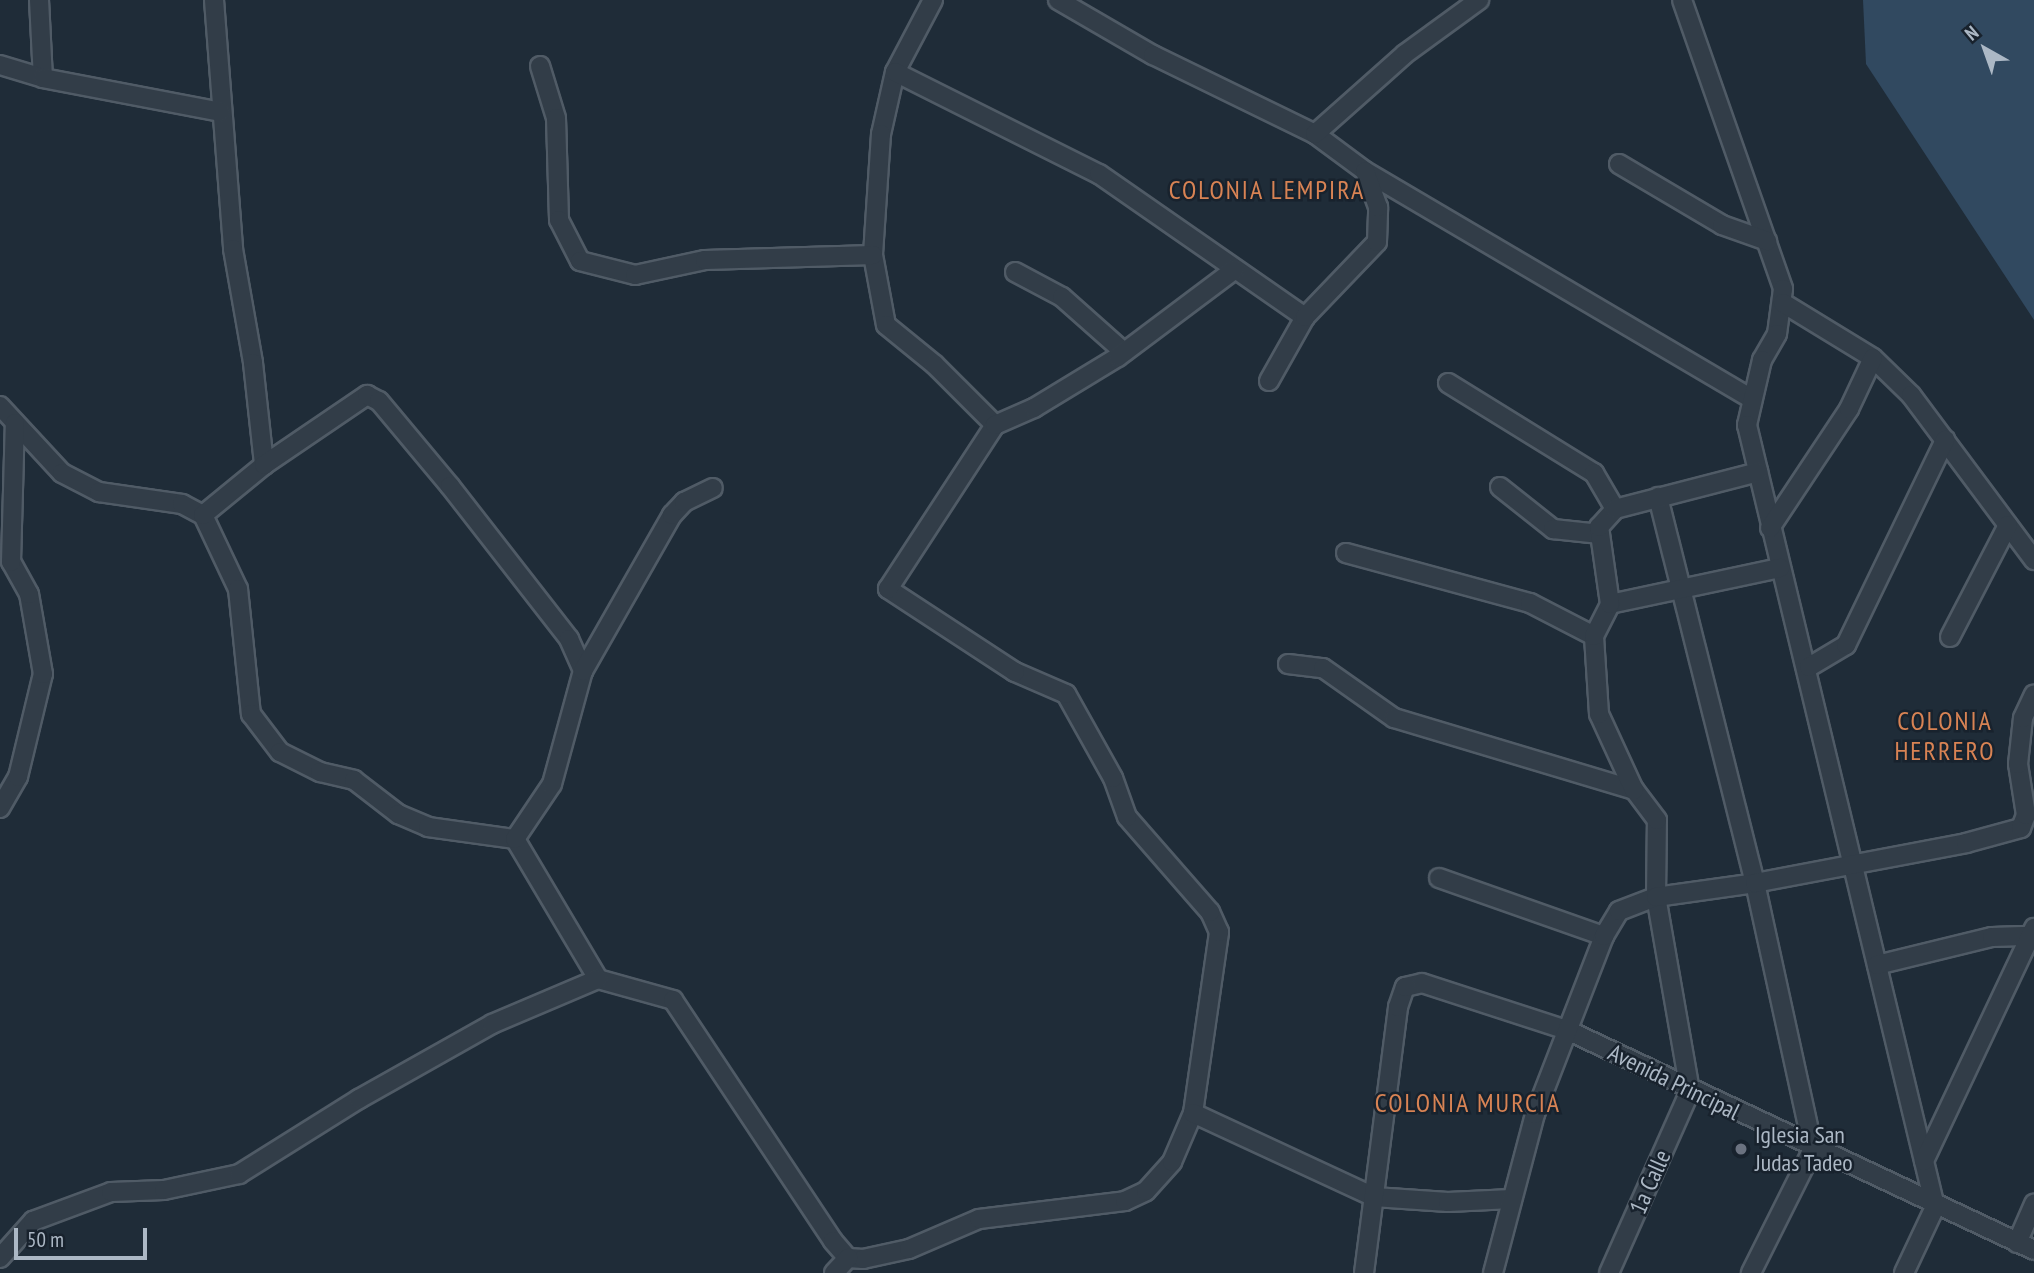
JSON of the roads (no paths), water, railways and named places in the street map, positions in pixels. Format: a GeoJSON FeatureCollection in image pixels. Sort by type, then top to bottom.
{"type":"FeatureCollection","features":[{"type":"Feature","properties":{"kind":"street"},"geometry":{"type":"LineString","coordinates":[[39,0],[43,78]]}},
{"type":"Feature","properties":{"kind":"street"},"geometry":{"type":"LineString","coordinates":[[214,0],[233,249],[253,363],[264,464]]}},
{"type":"Feature","properties":{"kind":"street"},"geometry":{"type":"LineString","coordinates":[[933,0],[895,72],[881,134],[873,255],[886,325],[935,365],[995,425]]}},
{"type":"Feature","properties":{"kind":"street"},"geometry":{"type":"LineString","coordinates":[[1058,0],[1153,55],[1315,134],[1365,172],[1751,398]]}},
{"type":"Feature","properties":{"kind":"street"},"geometry":{"type":"LineString","coordinates":[[1315,134],[1405,54],[1479,0]]}},
{"type":"Feature","properties":{"kind":"street"},"geometry":{"type":"LineString","coordinates":[[1682,0],[1767,241],[1780,270],[1783,303],[1777,334],[1762,360],[1751,398],[1747,425],[1780,568],[1809,667],[1935,1207],[1904,1273]]}},
{"type":"Feature","properties":{"kind":"street"},"geometry":{"type":"LineString","coordinates":[[0,65],[43,78],[221,112]]}},
{"type":"Feature","properties":{"kind":"street"},"geometry":{"type":"LineString","coordinates":[[540,66],[556,118],[559,220],[580,261],[635,275],[705,260],[873,255]]}},
{"type":"Feature","properties":{"kind":"street"},"geometry":{"type":"LineString","coordinates":[[895,72],[1099,174],[1305,317]]}},
{"type":"Feature","properties":{"kind":"street"},"geometry":{"type":"LineString","coordinates":[[1619,164],[1722,225],[1767,241]]}},
{"type":"Feature","properties":{"kind":"street"},"geometry":{"type":"LineString","coordinates":[[1269,381],[1305,317],[1377,242],[1378,207],[1365,172]]}},
{"type":"Feature","properties":{"kind":"street"},"geometry":{"type":"LineString","coordinates":[[834,1273],[848,1258],[886,1256],[979,1219],[1125,1201],[1146,1191],[1172,1162],[1192,1113],[1219,932],[1210,912],[1127,817],[1101,755],[1066,694],[1015,672],[888,589],[995,425],[1034,408],[1124,352],[1235,268]]}},
{"type":"Feature","properties":{"kind":"street"},"geometry":{"type":"LineString","coordinates":[[1015,272],[1062,297],[1124,352]]}},
{"type":"Feature","properties":{"kind":"street"},"geometry":{"type":"LineString","coordinates":[[1783,303],[1873,358],[1911,395],[2034,560]]}},
{"type":"Feature","properties":{"kind":"street"},"geometry":{"type":"LineString","coordinates":[[1770,528],[1849,409],[1873,358]]}},
{"type":"Feature","properties":{"kind":"street"},"geometry":{"type":"LineString","coordinates":[[1448,383],[1594,473],[1615,509]]}},
{"type":"Feature","properties":{"kind":"street"},"geometry":{"type":"LineString","coordinates":[[203,515],[264,464],[355,399],[367,395],[379,401],[569,639],[583,671]]}},
{"type":"Feature","properties":{"kind":"street"},"geometry":{"type":"LineString","coordinates":[[0,406],[57,470],[99,492],[182,504],[203,515],[238,589],[251,714],[280,752],[320,772],[354,780],[398,814],[428,827],[515,839]]}},
{"type":"Feature","properties":{"kind":"street"},"geometry":{"type":"LineString","coordinates":[[0,808],[18,777],[43,674],[29,594],[5,563],[15,423]]}},
{"type":"Feature","properties":{"kind":"street"},"geometry":{"type":"LineString","coordinates":[[1809,667],[1846,645],[1945,440]]}},
{"type":"Feature","properties":{"kind":"street"},"geometry":{"type":"LineString","coordinates":[[1690,1091],[1656,897],[1657,820],[1634,790],[1599,714],[1594,636],[1610,604],[1600,534],[1601,521],[1615,509],[1758,472]]}},
{"type":"Feature","properties":{"kind":"street"},"geometry":{"type":"LineString","coordinates":[[1500,487],[1553,529],[1600,534]]}},
{"type":"Feature","properties":{"kind":"street"},"geometry":{"type":"LineString","coordinates":[[515,839],[552,783],[583,671],[672,515],[684,502],[713,488]]}},
{"type":"Feature","properties":{"kind":"street"},"geometry":{"type":"LineString","coordinates":[[1658,497],[1755,883],[1814,1149],[1751,1273]]}},
{"type":"Feature","properties":{"kind":"street"},"geometry":{"type":"LineString","coordinates":[[1950,638],[2008,525]]}},
{"type":"Feature","properties":{"kind":"street"},"geometry":{"type":"LineString","coordinates":[[1346,553],[1530,603],[1594,636]]}},
{"type":"Feature","properties":{"kind":"street"},"geometry":{"type":"LineString","coordinates":[[1610,604],[1682,591],[1780,568]]}},
{"type":"Feature","properties":{"kind":"street"},"geometry":{"type":"LineString","coordinates":[[1288,664],[1322,668],[1394,718],[1634,790]]}},
{"type":"Feature","properties":{"kind":"street"},"geometry":{"type":"LineString","coordinates":[[1493,1273],[1535,1114],[1604,936],[1619,911],[1656,897],[1755,883],[1853,862],[1966,843],[2021,828],[2026,815],[2018,764],[2023,718],[2034,694]]}},
{"type":"Feature","properties":{"kind":"street"},"geometry":{"type":"LineString","coordinates":[[515,839],[598,979]]}},
{"type":"Feature","properties":{"kind":"street"},"geometry":{"type":"LineString","coordinates":[[1439,878],[1604,936]]}},
{"type":"Feature","properties":{"kind":"street"},"geometry":{"type":"LineString","coordinates":[[1877,965],[1992,937],[2032,932]]}},
{"type":"Feature","properties":{"kind":"street"},"geometry":{"type":"LineString","coordinates":[[1924,1161],[2032,932]]}},
{"type":"Feature","properties":{"kind":"street"},"geometry":{"type":"LineString","coordinates":[[0,1258],[33,1221],[111,1192],[164,1191],[239,1174],[359,1099],[492,1024],[598,979],[673,1000],[848,1258]]}},
{"type":"Feature","properties":{"kind":"street","name":"Avenida Principal"},"geometry":{"type":"LineString","coordinates":[[1374,1197],[1398,1007],[1405,987],[1422,983],[1567,1030],[1935,1207],[2026,1247]]}},
{"type":"Feature","properties":{"kind":"street","name":"1a Calle"},"geometry":{"type":"LineString","coordinates":[[1609,1273],[1690,1091]]}},
{"type":"Feature","properties":{"kind":"street"},"geometry":{"type":"LineString","coordinates":[[1192,1113],[1374,1197],[1448,1202],[1512,1199]]}},
{"type":"Feature","properties":{"kind":"street"},"geometry":{"type":"LineString","coordinates":[[1364,1273],[1374,1197]]}},
{"type":"Feature","properties":{"kind":"street"},"geometry":{"type":"LineString","coordinates":[[2026,1247],[2034,1204]]}},
{"type":"Feature","properties":{"kind":"water"},"geometry":{"type":"Polygon","coordinates":[[[1863,0],[2034,0],[2034,320],[1866,64],[1863,0]]]}},
{"type":"Feature","properties":{"kind":"place","name":"Iglesia San Judas Tadeo"},"geometry":{"type":"Point","coordinates":[1741,1149]}},
{"type":"Feature","properties":{"kind":"district","name":"COLONIA LEMPIRA"},"geometry":{"type":"Point","coordinates":[1267,190]}},
{"type":"Feature","properties":{"kind":"district","name":"COLONIA HERRERO"},"geometry":{"type":"Point","coordinates":[1945,736]}},
{"type":"Feature","properties":{"kind":"district","name":"COLONIA MURCIA"},"geometry":{"type":"Point","coordinates":[1468,1103]}}]}
